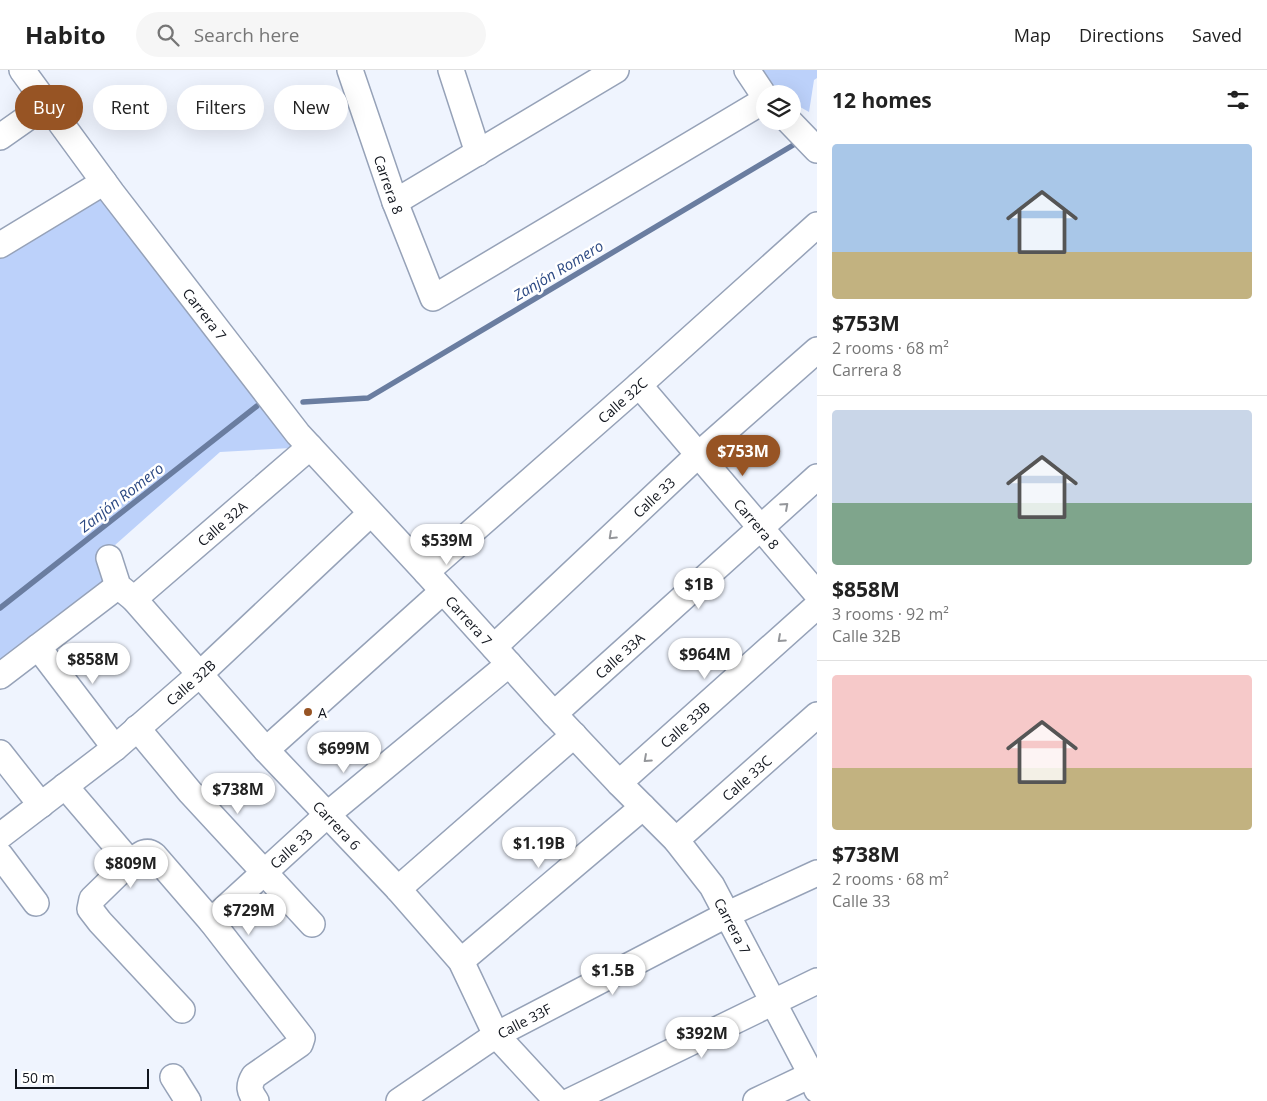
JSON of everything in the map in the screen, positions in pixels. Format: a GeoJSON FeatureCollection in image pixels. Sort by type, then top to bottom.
{"type":"FeatureCollection","features":[{"type":"Feature","properties":{"kind":"street","name":"Carrera 7"},"geometry":{"type":"LineString","coordinates":[[22,70],[33,85]]}},
{"type":"Feature","properties":{"kind":"street","name":"Carrera 8"},"geometry":{"type":"LineString","coordinates":[[350,70],[395,202],[433,298],[756,104]]}},
{"type":"Feature","properties":{"kind":"street"},"geometry":{"type":"LineString","coordinates":[[451,70],[478,152]]}},
{"type":"Feature","properties":{"kind":"street"},"geometry":{"type":"LineString","coordinates":[[395,202],[616,70]]}},
{"type":"Feature","properties":{"kind":"street"},"geometry":{"type":"LineString","coordinates":[[746,70],[756,85]]}},
{"type":"Feature","properties":{"kind":"street"},"geometry":{"type":"LineString","coordinates":[[0,137],[15,126]]}},
{"type":"Feature","properties":{"kind":"street","name":"Carrera 7"},"geometry":{"type":"LineString","coordinates":[[65,130],[298,434],[554,714],[676,840],[712,886],[815,1079]]}},
{"type":"Feature","properties":{"kind":"street"},"geometry":{"type":"LineString","coordinates":[[797,130],[816,149]]}},
{"type":"Feature","properties":{"kind":"street"},"geometry":{"type":"LineString","coordinates":[[0,245],[104,182]]}},
{"type":"Feature","properties":{"kind":"street","name":"Calle 32C"},"geometry":{"type":"LineString","coordinates":[[426,572],[639,386],[817,225]]}},
{"type":"Feature","properties":{"kind":"street","name":"Calle 33"},"geometry":{"type":"LineString","coordinates":[[211,921],[502,656],[698,455],[817,350]]}},
{"type":"Feature","properties":{"kind":"street","name":"Carrera 8"},"geometry":{"type":"LineString","coordinates":[[639,386],[817,594]]}},
{"type":"Feature","properties":{"kind":"street","name":"Calle 32A"},"geometry":{"type":"LineString","coordinates":[[0,676],[38,647],[126,592],[310,447]]}},
{"type":"Feature","properties":{"kind":"street","name":"Calle 33A"},"geometry":{"type":"LineString","coordinates":[[554,714],[817,477]]}},
{"type":"Feature","properties":{"kind":"street","name":"Calle 32B"},"geometry":{"type":"LineString","coordinates":[[0,836],[115,748],[200,674],[370,514]]}},
{"type":"Feature","properties":{"kind":"street"},"geometry":{"type":"LineString","coordinates":[[109,558],[126,592]]}},
{"type":"Feature","properties":{"kind":"street"},"geometry":{"type":"LineString","coordinates":[[266,750],[443,591]]}},
{"type":"Feature","properties":{"kind":"street","name":"Carrera 6"},"geometry":{"type":"LineString","coordinates":[[126,592],[266,750],[328,814],[461,961]]}},
{"type":"Feature","properties":{"kind":"street","name":"Calle 33B"},"geometry":{"type":"LineString","coordinates":[[619,783],[817,606]]}},
{"type":"Feature","properties":{"kind":"street"},"geometry":{"type":"LineString","coordinates":[[38,647],[115,748]]}},
{"type":"Feature","properties":{"kind":"street","name":"Calle 33C"},"geometry":{"type":"LineString","coordinates":[[676,840],[817,715]]}},
{"type":"Feature","properties":{"kind":"street"},"geometry":{"type":"LineString","coordinates":[[137,728],[190,792],[312,924]]}},
{"type":"Feature","properties":{"kind":"street"},"geometry":{"type":"LineString","coordinates":[[398,890],[574,735]]}},
{"type":"Feature","properties":{"kind":"street"},"geometry":{"type":"LineString","coordinates":[[0,753],[40,805]]}},
{"type":"Feature","properties":{"kind":"street"},"geometry":{"type":"LineString","coordinates":[[65,786],[130,862]]}},
{"type":"Feature","properties":{"kind":"street"},"geometry":{"type":"LineString","coordinates":[[557,1101],[496,1035],[461,961],[643,807]]}},
{"type":"Feature","properties":{"kind":"street"},"geometry":{"type":"LineString","coordinates":[[182,1010],[90,909],[92,899],[130,862],[145,852],[149,852],[211,921],[302,1038],[300,1044],[254,1076],[250,1083],[250,1092],[256,1101]]}},
{"type":"Feature","properties":{"kind":"street"},"geometry":{"type":"LineString","coordinates":[[0,855],[36,903]]}},
{"type":"Feature","properties":{"kind":"street","name":"Calle 33F"},"geometry":{"type":"LineString","coordinates":[[399,1101],[496,1035],[728,914],[817,873]]}},
{"type":"Feature","properties":{"kind":"street"},"geometry":{"type":"LineString","coordinates":[[570,1101],[817,980]]}},
{"type":"Feature","properties":{"kind":"street"},"geometry":{"type":"LineString","coordinates":[[173,1077],[188,1101]]}},
{"type":"Feature","properties":{"kind":"street"},"geometry":{"type":"LineString","coordinates":[[756,1101],[815,1079]]}},
{"type":"Feature","properties":{"kind":"shaded area"},"geometry":{"type":"Polygon","coordinates":[[[763,70],[817,70],[809,112],[801,108],[801,85],[773,85],[763,70]]]}},
{"type":"Feature","properties":{"kind":"shaded area"},"geometry":{"type":"Polygon","coordinates":[[[112,193],[310,447],[220,452],[97,561],[118,586],[0,676],[0,259],[112,193]]]}},
{"type":"Feature","properties":{"kind":"waterway","name":"Zanjón Romero"},"geometry":{"type":"LineString","coordinates":[[303,402],[368,398],[800,141]]}},
{"type":"Feature","properties":{"kind":"waterway","name":"Zanjón Romero"},"geometry":{"type":"LineString","coordinates":[[0,608],[257,406]]}},
{"type":"Feature","properties":{"kind":"place","name":"A"},"geometry":{"type":"Point","coordinates":[308,712]}}]}
